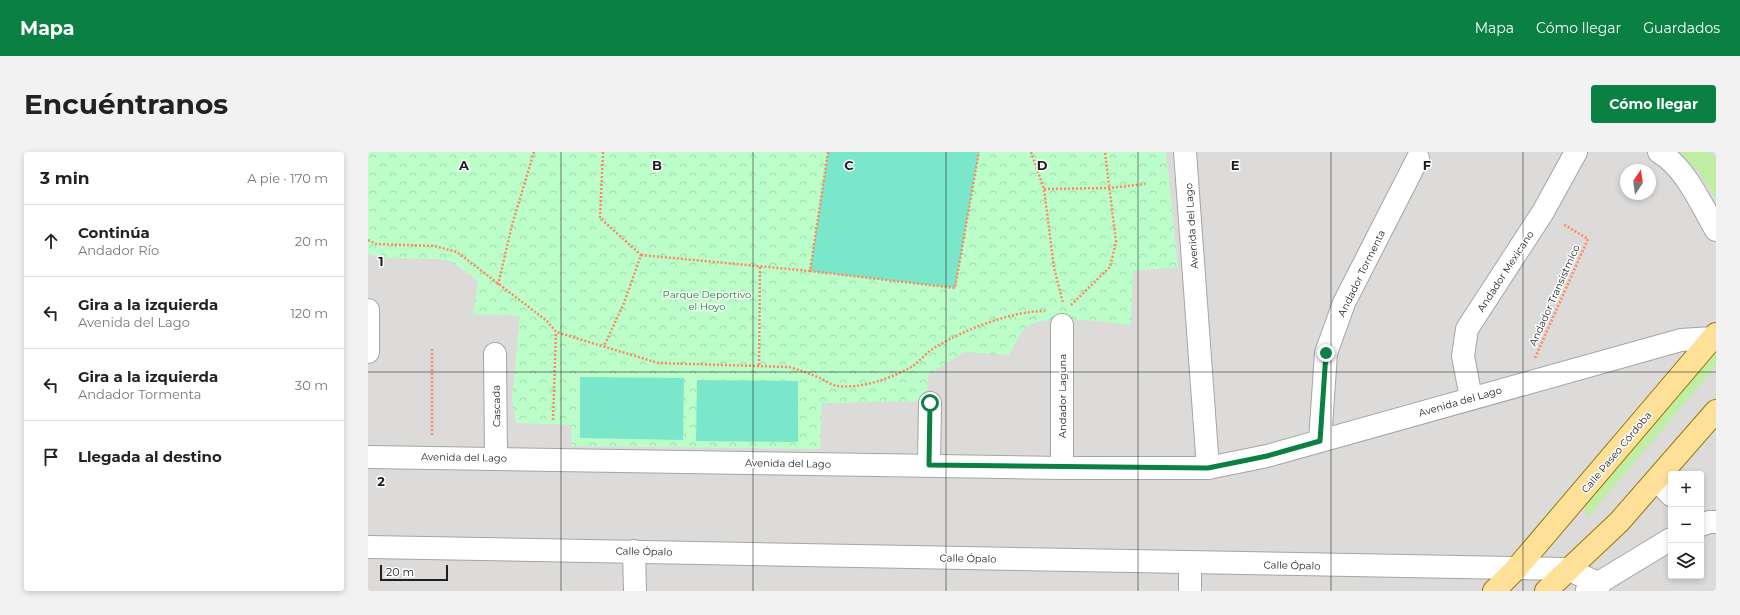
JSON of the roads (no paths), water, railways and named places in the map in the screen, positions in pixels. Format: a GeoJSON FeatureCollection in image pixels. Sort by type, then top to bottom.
{"type":"FeatureCollection","features":[{"type":"Feature","properties":{"kind":"main road","name":"Calle Paseo Córdoba"},"geometry":{"type":"LineString","coordinates":[[1494,591],[1516,569],[1715,336]]}},
{"type":"Feature","properties":{"kind":"main road"},"geometry":{"type":"LineString","coordinates":[[1546,591],[1567,569],[1618,522],[1664,487],[1716,411]]}},
{"type":"Feature","properties":{"kind":"street","name":"Avenida del Lago"},"geometry":{"type":"LineString","coordinates":[[1186,152],[1208,468]]}},
{"type":"Feature","properties":{"kind":"street","name":"Andador Mexicano"},"geometry":{"type":"LineString","coordinates":[[1471,398],[1463,356],[1467,329],[1543,212],[1576,152]]}},
{"type":"Feature","properties":{"kind":"street"},"geometry":{"type":"LineString","coordinates":[[1659,152],[1666,156],[1691,184],[1716,230]]}},
{"type":"Feature","properties":{"kind":"street","name":"Andador Tormenta"},"geometry":{"type":"LineString","coordinates":[[1320,441],[1326,353],[1344,303],[1418,158]]}},
{"type":"Feature","properties":{"kind":"street"},"geometry":{"type":"LineString","coordinates":[[368,310],[368,352]]}},
{"type":"Feature","properties":{"kind":"street","name":"Andador Laguna"},"geometry":{"type":"LineString","coordinates":[[1062,468],[1063,318]]}},
{"type":"Feature","properties":{"kind":"street","name":"Avenida del Lago"},"geometry":{"type":"LineString","coordinates":[[368,457],[496,457],[1062,468],[1208,468],[1267,456],[1682,340],[1715,336]]}},
{"type":"Feature","properties":{"kind":"street","name":"Cascada"},"geometry":{"type":"LineString","coordinates":[[495,354],[496,457]]}},
{"type":"Feature","properties":{"kind":"street"},"geometry":{"type":"LineString","coordinates":[[929,465],[930,403]]}},
{"type":"Feature","properties":{"kind":"street"},"geometry":{"type":"LineString","coordinates":[[1704,524],[1716,522]]}},
{"type":"Feature","properties":{"kind":"street"},"geometry":{"type":"LineString","coordinates":[[1567,569],[1592,587],[1668,539]]}},
{"type":"Feature","properties":{"kind":"street","name":"Calle Ópalo"},"geometry":{"type":"LineString","coordinates":[[368,547],[1567,569]]}},
{"type":"Feature","properties":{"kind":"street"},"geometry":{"type":"LineString","coordinates":[[634,551],[635,591]]}},
{"type":"Feature","properties":{"kind":"street"},"geometry":{"type":"LineString","coordinates":[[1190,563],[1190,591]]}},
{"type":"Feature","properties":{"kind":"park label","name":"Parque Deportivo el Hoyo"},"geometry":{"type":"Point","coordinates":[707,300]}}]}
